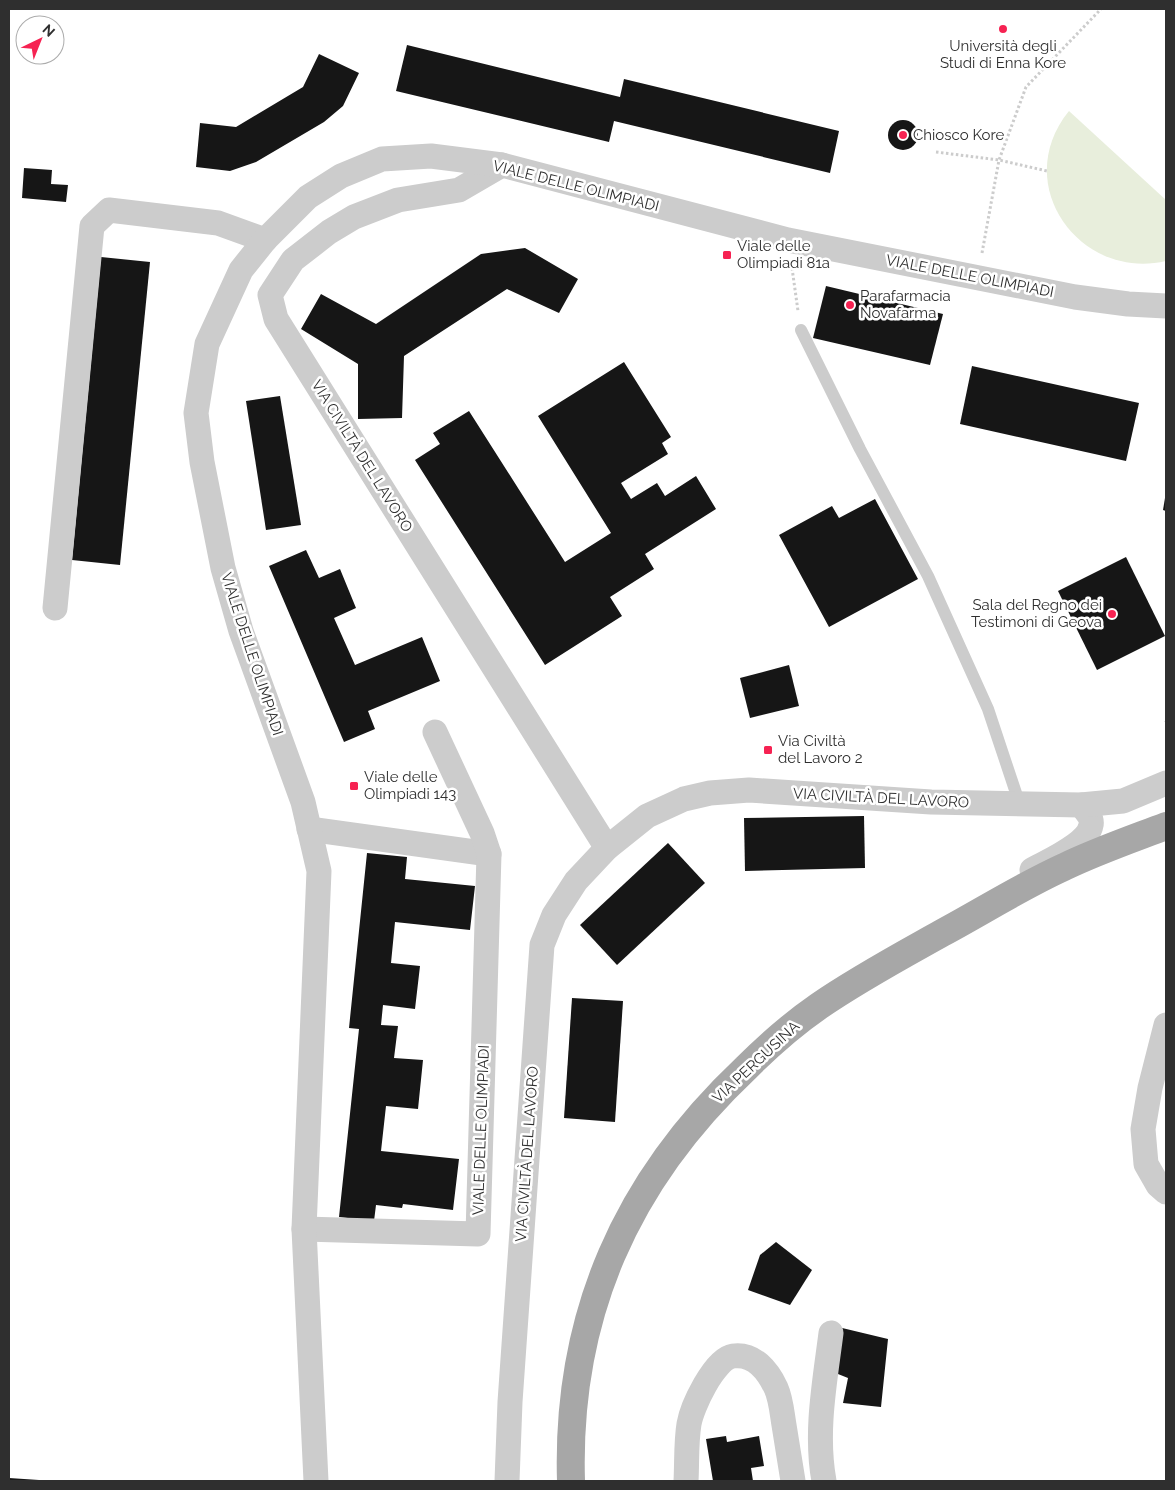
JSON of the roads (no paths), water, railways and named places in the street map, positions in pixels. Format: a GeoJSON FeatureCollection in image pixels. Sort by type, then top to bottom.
{"type":"FeatureCollection","features":[{"type":"Feature","properties":{"kind":"main road","name":"VIA PERGUSINA"},"geometry":{"type":"LineString","coordinates":[[570,1481],[575,1383],[584,1332],[614,1246],[647,1186],[682,1137],[723,1089],[766,1048],[817,1006],[902,956],[1065,866],[1166,826]]}},
{"type":"Feature","properties":{"kind":"street","name":"VIALE DELLE OLIMPIADI"},"geometry":{"type":"LineString","coordinates":[[316,1481],[304,1229],[319,872],[303,802],[241,631],[224,568],[212,514],[196,413],[207,344],[241,270],[264,240],[308,197],[341,176],[382,159],[431,156],[502,166],[788,240],[1075,297],[1128,304],[1166,306]]}},
{"type":"Feature","properties":{"kind":"street","name":"VIA CIVILTÀ DEL LAVORO"},"geometry":{"type":"LineString","coordinates":[[502,166],[459,190],[398,200],[354,217],[329,232],[293,260],[270,295],[276,320],[607,848]]}},
{"type":"Feature","properties":{"kind":"street"},"geometry":{"type":"LineString","coordinates":[[55,608],[92,226],[109,210],[218,223],[264,240]]}},
{"type":"Feature","properties":{"kind":"street","name":"VIALE DELLE OLIMPIADI"},"geometry":{"type":"LineString","coordinates":[[304,1229],[478,1234],[489,854],[482,834],[435,732]]}},
{"type":"Feature","properties":{"kind":"street","name":"VIA CIVILTÀ DEL LAVORO"},"geometry":{"type":"LineString","coordinates":[[506,1481],[510,1392],[542,945],[554,915],[576,881],[607,848],[647,816],[684,799],[710,793],[749,790],[931,802],[1081,805],[1123,801],[1166,783]]}},
{"type":"Feature","properties":{"kind":"street"},"geometry":{"type":"LineString","coordinates":[[902,956],[1002,887],[1080,842],[1088,834],[1092,824],[1090,817],[1081,805]]}},
{"type":"Feature","properties":{"kind":"street"},"geometry":{"type":"LineString","coordinates":[[309,829],[489,854]]}},
{"type":"Feature","properties":{"kind":"street"},"geometry":{"type":"LineString","coordinates":[[1166,1026],[1150,1088],[1143,1129],[1146,1164],[1158,1185],[1166,1192]]}},
{"type":"Feature","properties":{"kind":"street"},"geometry":{"type":"LineString","coordinates":[[824,1481],[820,1443],[821,1420],[831,1332]]}},
{"type":"Feature","properties":{"kind":"street"},"geometry":{"type":"LineString","coordinates":[[686,1481],[689,1424],[696,1400],[710,1377],[723,1361],[732,1356],[743,1356],[754,1360],[763,1367],[776,1389],[782,1408],[794,1481]]}},
{"type":"Feature","properties":{"kind":"lane"},"geometry":{"type":"LineString","coordinates":[[801,330],[860,449],[928,576],[988,709],[1020,805]]}},
{"type":"Feature","properties":{"kind":"place","name":"Università degli Studi di Enna Kore"},"geometry":{"type":"Point","coordinates":[1003,29]}},
{"type":"Feature","properties":{"kind":"place","name":"Chiosco Kore"},"geometry":{"type":"Point","coordinates":[903,135]}},
{"type":"Feature","properties":{"kind":"place","name":"Viale delle Olimpiadi 81a"},"geometry":{"type":"Point","coordinates":[727,255]}},
{"type":"Feature","properties":{"kind":"place","name":"Parafarmacia Novafarma"},"geometry":{"type":"Point","coordinates":[850,305]}},
{"type":"Feature","properties":{"kind":"place","name":"Sala del Regno dei Testimoni di Geova"},"geometry":{"type":"Point","coordinates":[1112,614]}},
{"type":"Feature","properties":{"kind":"place","name":"Via Civiltà del Lavoro 2"},"geometry":{"type":"Point","coordinates":[768,750]}},
{"type":"Feature","properties":{"kind":"place","name":"Viale delle Olimpiadi 143"},"geometry":{"type":"Point","coordinates":[354,786]}}]}
